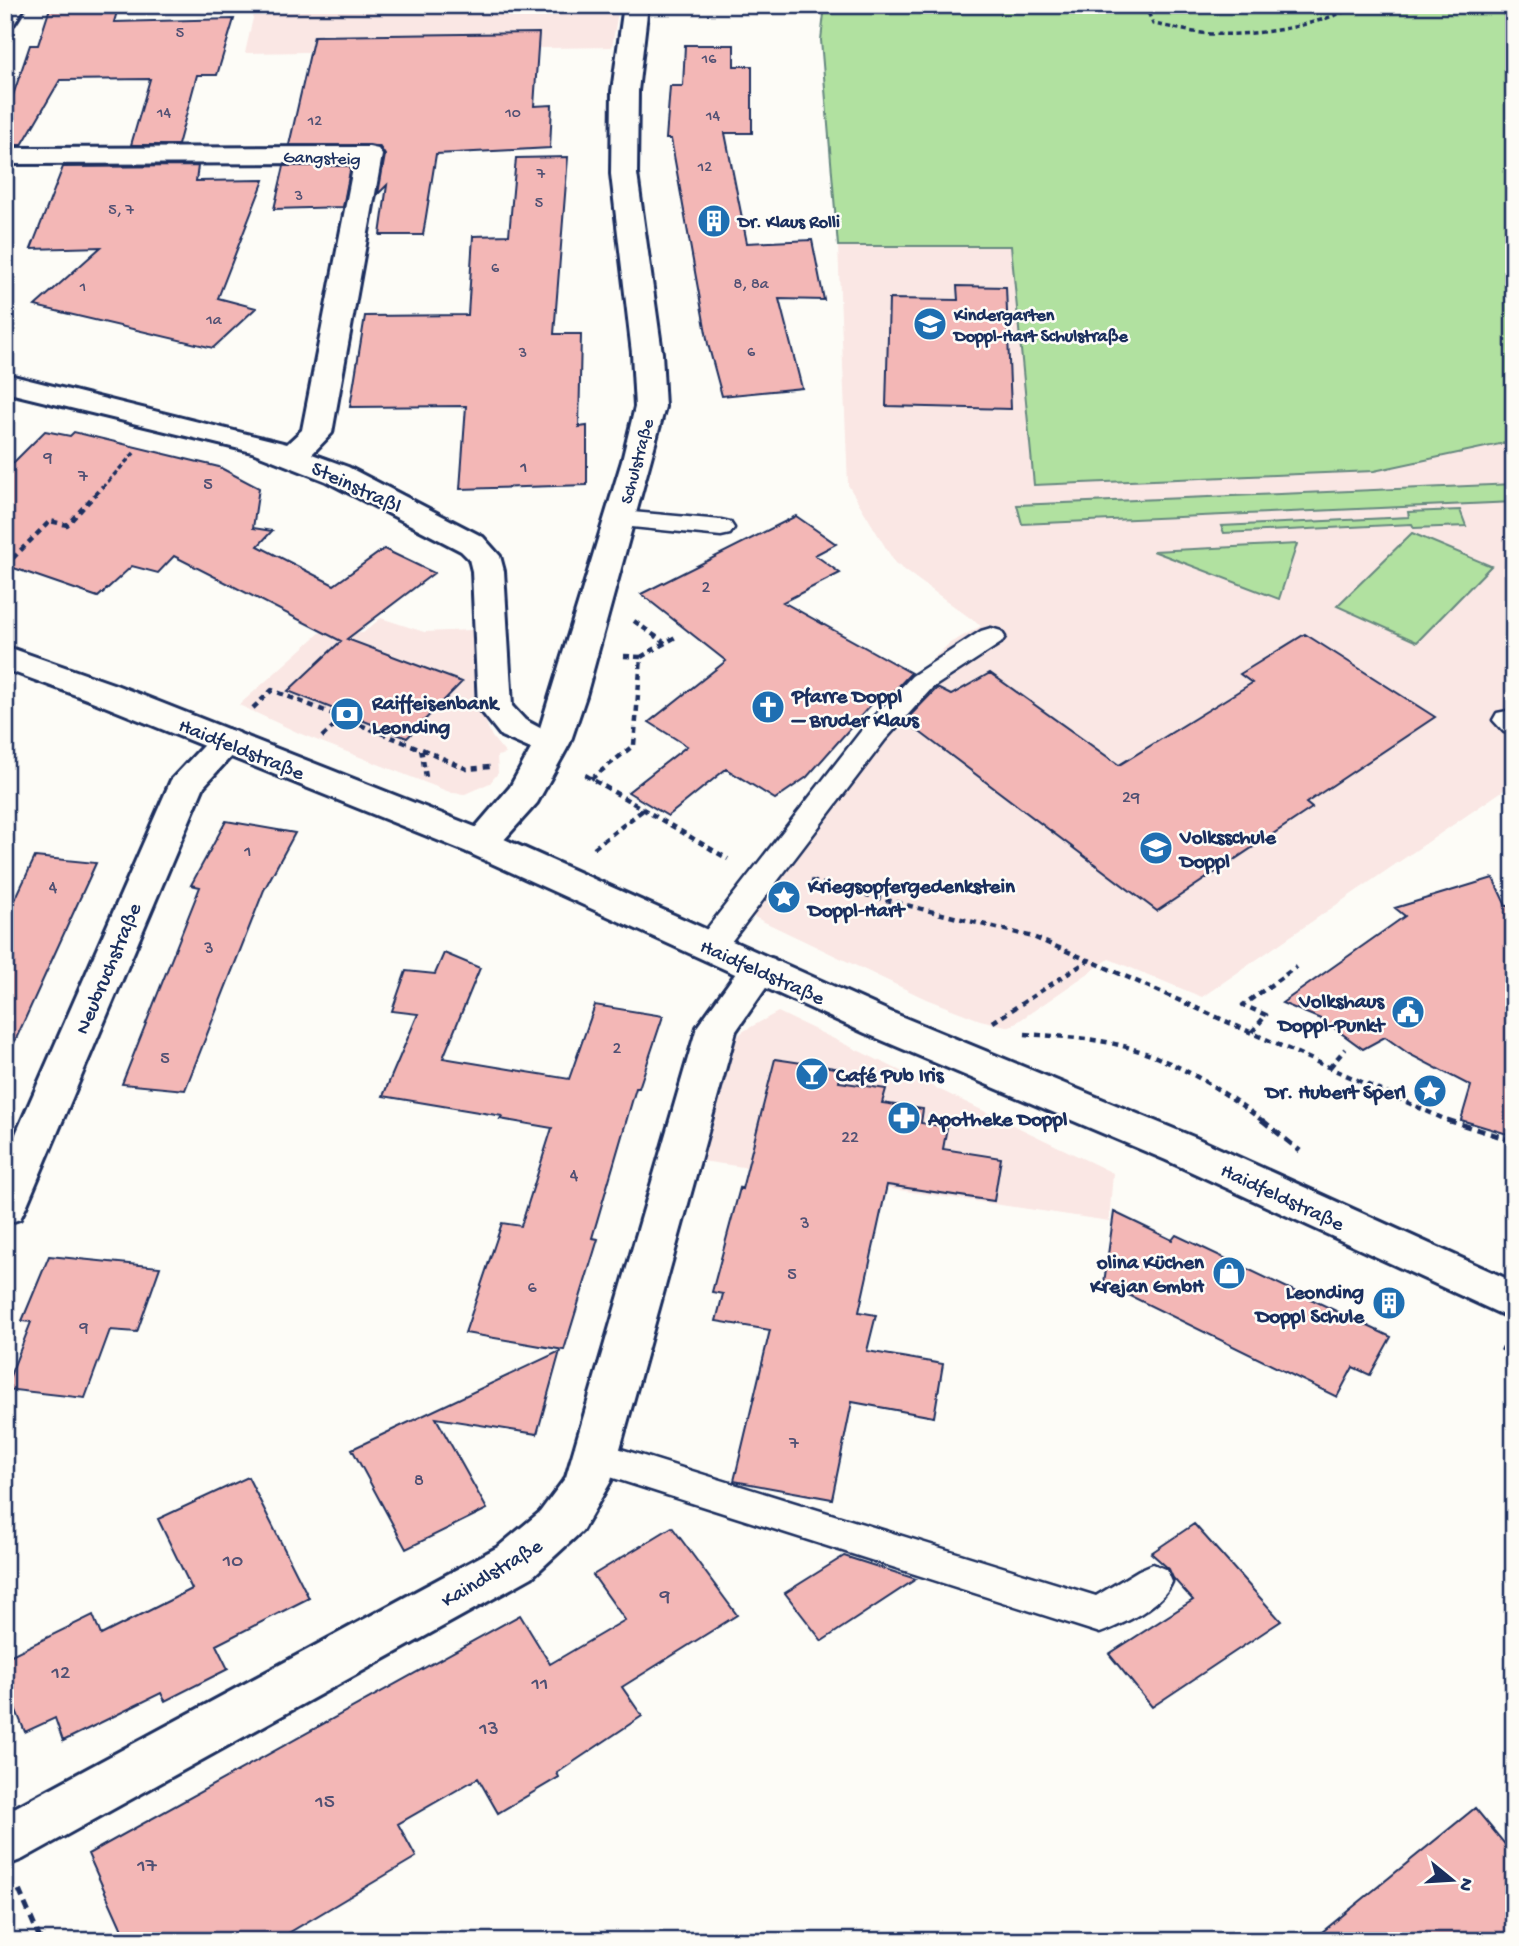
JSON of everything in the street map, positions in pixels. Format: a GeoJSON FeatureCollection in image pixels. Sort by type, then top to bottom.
{"type":"FeatureCollection","features":[{"type":"Feature","properties":{"kind":"street"},"geometry":{"type":"LineString","coordinates":[[5,19],[13,5]]}},
{"type":"Feature","properties":{"kind":"street","name":"Schulstraße"},"geometry":{"type":"LineString","coordinates":[[480,843],[524,794],[552,743],[569,696],[621,519],[650,407],[645,335],[624,174],[625,91],[636,5]]}},
{"type":"Feature","properties":{"kind":"street","name":"Gangsteig"},"geometry":{"type":"LineString","coordinates":[[5,156],[369,155],[317,433],[292,456]]}},
{"type":"Feature","properties":{"kind":"street","name":"Steinstraßl"},"geometry":{"type":"LineString","coordinates":[[5,383],[262,445],[337,474],[471,544],[484,556],[488,571],[495,707],[507,725],[523,736],[552,743]]}},
{"type":"Feature","properties":{"kind":"street","name":"Haidfeldstraße"},"geometry":{"type":"LineString","coordinates":[[5,657],[235,729],[710,947],[998,1074],[1181,1149],[1514,1302]]}},
{"type":"Feature","properties":{"kind":"street","name":"Neubruchstraße"},"geometry":{"type":"LineString","coordinates":[[5,1207],[188,780],[235,729]]}},
{"type":"Feature","properties":{"kind":"street","name":"Kaindlstraße"},"geometry":{"type":"LineString","coordinates":[[10,1861],[515,1562],[550,1536],[576,1506],[588,1481],[717,1027],[760,969]]}},
{"type":"Feature","properties":{"kind":"lane"},"geometry":{"type":"LineString","coordinates":[[621,519],[721,528]]}},
{"type":"Feature","properties":{"kind":"lane"},"geometry":{"type":"LineString","coordinates":[[710,947],[875,733],[922,682],[991,637]]}},
{"type":"Feature","properties":{"kind":"lane"},"geometry":{"type":"LineString","coordinates":[[595,1457],[1100,1615],[1153,1583]]}},
{"type":"Feature","properties":{"kind":"path"},"geometry":{"type":"LineString","coordinates":[[1145,5],[1153,23],[1212,34],[1282,29],[1344,14],[1360,5]]}},
{"type":"Feature","properties":{"kind":"path"},"geometry":{"type":"LineString","coordinates":[[5,566],[50,521],[67,525],[167,421]]}},
{"type":"Feature","properties":{"kind":"path"},"geometry":{"type":"LineString","coordinates":[[624,613],[665,643]]}},
{"type":"Feature","properties":{"kind":"path"},"geometry":{"type":"LineString","coordinates":[[591,779],[634,745],[641,657],[679,635]]}},
{"type":"Feature","properties":{"kind":"path"},"geometry":{"type":"LineString","coordinates":[[235,729],[272,690],[345,716],[467,769],[491,767]]}},
{"type":"Feature","properties":{"kind":"path"},"geometry":{"type":"LineString","coordinates":[[313,746],[345,716]]}},
{"type":"Feature","properties":{"kind":"path"},"geometry":{"type":"LineString","coordinates":[[421,749],[426,782]]}},
{"type":"Feature","properties":{"kind":"path"},"geometry":{"type":"LineString","coordinates":[[575,769],[733,862],[1033,937],[1458,1125],[1514,1140]]}},
{"type":"Feature","properties":{"kind":"path"},"geometry":{"type":"LineString","coordinates":[[589,851],[643,810]]}},
{"type":"Feature","properties":{"kind":"path"},"geometry":{"type":"LineString","coordinates":[[982,1029],[1089,960]]}},
{"type":"Feature","properties":{"kind":"path"},"geometry":{"type":"LineString","coordinates":[[1252,1032],[1266,1015],[1243,1005],[1296,967]]}},
{"type":"Feature","properties":{"kind":"path"},"geometry":{"type":"LineString","coordinates":[[1330,1067],[1345,1049]]}},
{"type":"Feature","properties":{"kind":"path"},"geometry":{"type":"LineString","coordinates":[[10,1861],[41,1941]]}},
{"type":"Feature","properties":{"kind":"shaded area"},"geometry":{"type":"Polygon","coordinates":[[[256,5],[619,5],[612,47],[245,53],[256,5]]]}},
{"type":"Feature","properties":{"kind":"shaded area"},"geometry":{"type":"Polygon","coordinates":[[[838,246],[1011,246],[1374,471],[1514,441],[1514,783],[1202,997],[1109,959],[1010,1027],[980,1020],[926,999],[727,904],[797,809],[888,700],[950,643],[981,626],[895,563],[848,485],[838,246]]]}},
{"type":"Feature","properties":{"kind":"shaded area"},"geometry":{"type":"Polygon","coordinates":[[[381,618],[424,632],[472,630],[478,703],[492,737],[506,754],[497,756],[498,773],[490,783],[465,794],[452,793],[301,734],[239,705],[332,622],[355,633],[363,633],[381,618]]]}},
{"type":"Feature","properties":{"kind":"shaded area"},"geometry":{"type":"Polygon","coordinates":[[[778,1012],[1113,1173],[1109,1221],[702,1161],[734,1040],[742,1032],[778,1012]]]}},
{"type":"Feature","properties":{"kind":"green space"},"geometry":{"type":"Polygon","coordinates":[[[825,5],[1514,5],[1514,441],[1374,471],[1034,485],[1011,246],[838,246],[821,40],[825,5]]]}},
{"type":"Feature","properties":{"kind":"green space"},"geometry":{"type":"Polygon","coordinates":[[[1514,484],[1514,502],[1022,524],[1017,505],[1514,484]]]}},
{"type":"Feature","properties":{"kind":"green space"},"geometry":{"type":"Polygon","coordinates":[[[1460,510],[1466,526],[1414,528],[1412,524],[1224,533],[1221,526],[1409,517],[1408,512],[1460,510]]]}},
{"type":"Feature","properties":{"kind":"green space"},"geometry":{"type":"Polygon","coordinates":[[[1412,533],[1491,566],[1417,642],[1337,606],[1412,533]]]}},
{"type":"Feature","properties":{"kind":"green space"},"geometry":{"type":"Polygon","coordinates":[[[1297,544],[1279,599],[1153,551],[1297,544]]]}},
{"type":"Feature","properties":{"kind":"building"},"geometry":{"type":"Polygon","coordinates":[[[51,5],[119,5],[114,22],[234,19],[217,75],[197,75],[178,145],[131,145],[150,79],[60,80],[22,145],[5,145],[5,119],[30,45],[38,45],[51,5]]]}},
{"type":"Feature","properties":{"kind":"building"},"geometry":{"type":"Polygon","coordinates":[[[539,33],[534,106],[552,105],[550,148],[436,154],[423,235],[380,235],[387,185],[378,194],[385,155],[379,146],[289,145],[314,36],[539,33]]]}},
{"type":"Feature","properties":{"kind":"building"},"geometry":{"type":"Polygon","coordinates":[[[685,45],[734,45],[734,66],[752,66],[752,133],[725,133],[747,243],[812,240],[824,300],[779,299],[802,388],[722,396],[708,344],[671,139],[666,139],[670,86],[683,86],[685,45]]]}},
{"type":"Feature","properties":{"kind":"building"},"geometry":{"type":"Polygon","coordinates":[[[568,157],[554,334],[581,334],[579,427],[587,426],[587,485],[460,489],[466,406],[350,407],[365,316],[468,315],[473,236],[509,235],[516,158],[568,157]]]}},
{"type":"Feature","properties":{"kind":"building"},"geometry":{"type":"Polygon","coordinates":[[[198,166],[196,181],[264,180],[218,298],[256,308],[213,348],[35,306],[101,247],[31,249],[63,167],[198,166]]]}},
{"type":"Feature","properties":{"kind":"building"},"geometry":{"type":"Polygon","coordinates":[[[284,166],[351,166],[343,207],[274,209],[284,166]]]}},
{"type":"Feature","properties":{"kind":"building"},"geometry":{"type":"Polygon","coordinates":[[[957,286],[1006,287],[1011,409],[886,406],[889,299],[958,300],[957,286]]]}},
{"type":"Feature","properties":{"kind":"building"},"geometry":{"type":"Polygon","coordinates":[[[45,431],[70,436],[74,432],[219,467],[259,488],[253,528],[272,531],[258,546],[334,585],[384,549],[434,573],[347,639],[462,682],[407,738],[288,691],[341,641],[174,556],[158,573],[132,566],[98,597],[5,565],[5,471],[45,431]]]}},
{"type":"Feature","properties":{"kind":"building"},"geometry":{"type":"Polygon","coordinates":[[[796,516],[836,544],[815,555],[840,573],[783,602],[911,673],[882,704],[876,699],[807,777],[775,799],[726,769],[668,816],[628,792],[687,746],[649,722],[726,661],[641,594],[796,516]]]}},
{"type":"Feature","properties":{"kind":"building"},"geometry":{"type":"Polygon","coordinates":[[[1305,634],[1435,717],[1306,803],[1312,808],[1157,911],[905,721],[937,688],[951,695],[990,673],[1119,765],[1252,683],[1240,674],[1305,634]]]}},
{"type":"Feature","properties":{"kind":"building"},"geometry":{"type":"Polygon","coordinates":[[[226,821],[295,833],[264,890],[185,1090],[122,1084],[200,887],[191,885],[226,821]]]}},
{"type":"Feature","properties":{"kind":"building"},"geometry":{"type":"Polygon","coordinates":[[[35,857],[96,863],[5,1063],[5,921],[35,857]]]}},
{"type":"Feature","properties":{"kind":"building","name":"Volkshaus Doppl-Punkt"},"geometry":{"type":"Polygon","coordinates":[[[1493,878],[1506,906],[1514,906],[1514,1136],[1461,1120],[1471,1086],[1409,1054],[1385,1037],[1363,1049],[1323,1020],[1282,1003],[1405,916],[1395,908],[1493,878]]]}},
{"type":"Feature","properties":{"kind":"building"},"geometry":{"type":"Polygon","coordinates":[[[444,953],[480,968],[443,1058],[569,1079],[595,1005],[663,1016],[639,1088],[636,1088],[592,1238],[598,1239],[564,1350],[465,1333],[502,1223],[521,1226],[552,1128],[500,1119],[502,1116],[383,1096],[418,1014],[392,1011],[406,971],[435,974],[444,953]]]}},
{"type":"Feature","properties":{"kind":"building"},"geometry":{"type":"Polygon","coordinates":[[[775,1059],[842,1069],[839,1082],[886,1089],[882,1103],[923,1109],[921,1123],[947,1127],[943,1149],[1001,1158],[994,1201],[887,1185],[859,1312],[876,1315],[867,1351],[943,1364],[934,1417],[852,1402],[832,1499],[734,1481],[770,1330],[716,1321],[723,1294],[712,1292],[775,1059]]]}},
{"type":"Feature","properties":{"kind":"building"},"geometry":{"type":"Polygon","coordinates":[[[1114,1212],[1172,1240],[1176,1235],[1391,1337],[1370,1375],[1353,1367],[1337,1397],[1104,1283],[1114,1212]]]}},
{"type":"Feature","properties":{"kind":"building"},"geometry":{"type":"Polygon","coordinates":[[[49,1256],[160,1267],[137,1332],[110,1330],[85,1398],[5,1389],[31,1322],[22,1321],[49,1256]]]}},
{"type":"Feature","properties":{"kind":"building"},"geometry":{"type":"Polygon","coordinates":[[[560,1351],[537,1434],[436,1418],[487,1509],[406,1549],[352,1449],[560,1351]]]}},
{"type":"Feature","properties":{"kind":"building"},"geometry":{"type":"Polygon","coordinates":[[[248,1477],[309,1598],[216,1645],[228,1669],[165,1701],[161,1693],[63,1741],[55,1718],[25,1732],[5,1684],[5,1658],[93,1615],[101,1635],[192,1589],[158,1519],[248,1477]]]}},
{"type":"Feature","properties":{"kind":"building"},"geometry":{"type":"Polygon","coordinates":[[[1194,1524],[1281,1621],[1152,1707],[1109,1654],[1193,1600],[1173,1578],[1169,1569],[1151,1553],[1194,1524]]]}},
{"type":"Feature","properties":{"kind":"building"},"geometry":{"type":"Polygon","coordinates":[[[672,1527],[737,1615],[622,1687],[642,1716],[557,1773],[559,1777],[498,1813],[478,1778],[398,1824],[416,1857],[275,1941],[127,1941],[88,1854],[520,1615],[550,1664],[625,1620],[593,1575],[672,1527]]]}},
{"type":"Feature","properties":{"kind":"building"},"geometry":{"type":"Polygon","coordinates":[[[844,1556],[916,1579],[822,1641],[785,1593],[844,1556]]]}},
{"type":"Feature","properties":{"kind":"building"},"geometry":{"type":"Polygon","coordinates":[[[1475,1808],[1514,1855],[1514,1941],[1311,1941],[1475,1808]]]}},
{"type":"Feature","properties":{"kind":"place","name":"Dr. Klaus Rolli"},"geometry":{"type":"Point","coordinates":[714,221]}},
{"type":"Feature","properties":{"kind":"place","name":"Kindergarten Doppl-Hart Schulstraße"},"geometry":{"type":"Point","coordinates":[930,324]}},
{"type":"Feature","properties":{"kind":"place","name":"Pfarre Doppl – Bruder Klaus"},"geometry":{"type":"Point","coordinates":[768,707]}},
{"type":"Feature","properties":{"kind":"place","name":"Raiffeisenbank Leonding"},"geometry":{"type":"Point","coordinates":[347,714]}},
{"type":"Feature","properties":{"kind":"place","name":"Volksschule Doppl"},"geometry":{"type":"Point","coordinates":[1156,848]}},
{"type":"Feature","properties":{"kind":"place","name":"Kriegsopfergedenkstein Doppl-Hart"},"geometry":{"type":"Point","coordinates":[784,897]}},
{"type":"Feature","properties":{"kind":"place","name":"Volkshaus Doppl-Punkt"},"geometry":{"type":"Point","coordinates":[1408,1012]}},
{"type":"Feature","properties":{"kind":"place","name":"Café Pub Iris"},"geometry":{"type":"Point","coordinates":[812,1074]}},
{"type":"Feature","properties":{"kind":"place","name":"Dr. Hubert Sperl"},"geometry":{"type":"Point","coordinates":[1430,1091]}},
{"type":"Feature","properties":{"kind":"place","name":"Apotheke Doppl"},"geometry":{"type":"Point","coordinates":[904,1118]}},
{"type":"Feature","properties":{"kind":"place","name":"olina Küchen Krejan GmbH"},"geometry":{"type":"Point","coordinates":[1229,1273]}},
{"type":"Feature","properties":{"kind":"place","name":"Leonding Doppl Schule"},"geometry":{"type":"Point","coordinates":[1389,1303]}}]}
